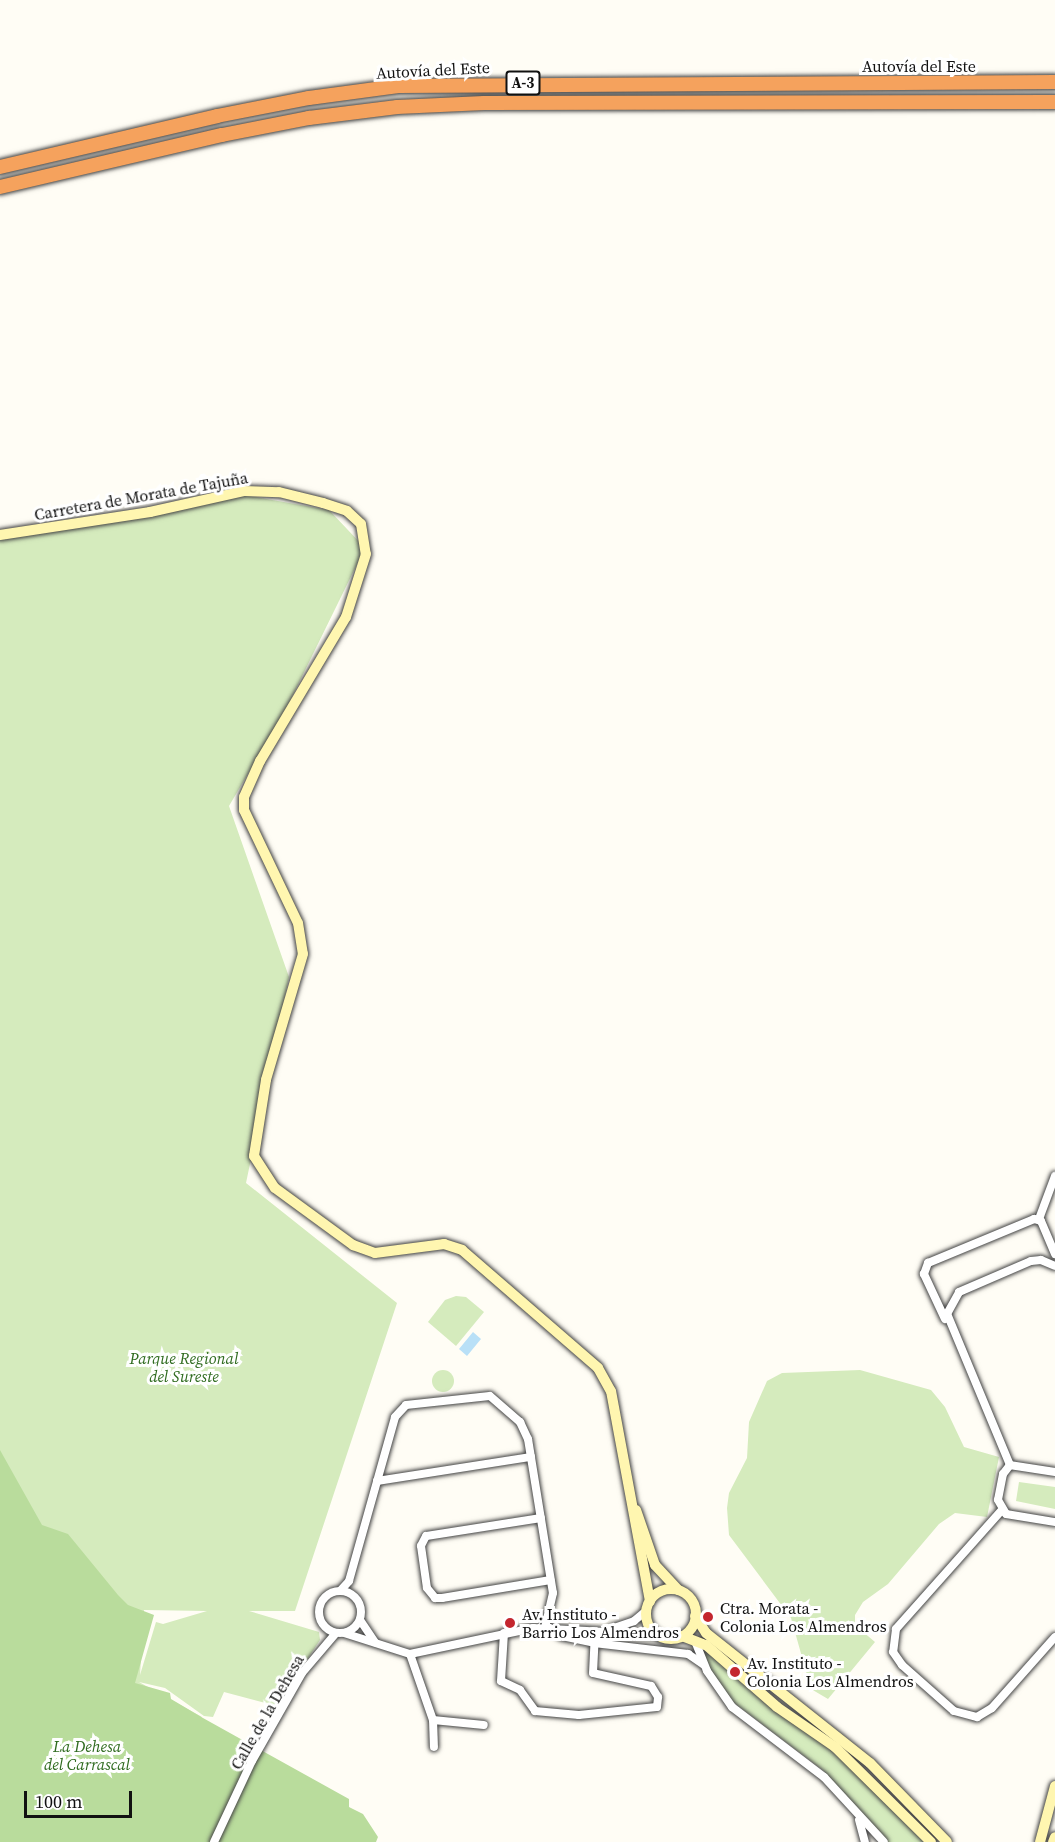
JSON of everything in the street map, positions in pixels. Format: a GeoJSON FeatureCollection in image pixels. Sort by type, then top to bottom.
{"type":"FeatureCollection","features":[{"type":"Feature","properties":{"kind":"highway","name":"Autovía del Este"},"geometry":{"type":"LineString","coordinates":[[0,166],[217,116],[309,98],[398,86],[1055,82]]}},
{"type":"Feature","properties":{"kind":"highway","name":"A-3"},"geometry":{"type":"LineString","coordinates":[[0,187],[222,135],[309,118],[397,107],[484,103],[1055,102]]}},
{"type":"Feature","properties":{"kind":"main road","name":"Carretera de Morata de Tajuña"},"geometry":{"type":"LineString","coordinates":[[0,535],[150,512],[244,491],[279,492],[323,502],[347,511],[361,524],[366,554],[346,617],[260,761],[244,797],[248,820],[298,923],[303,954],[266,1080],[254,1156],[275,1188],[353,1245],[385,1253],[444,1244],[471,1255],[589,1358],[605,1377],[611,1391],[648,1606]]}},
{"type":"Feature","properties":{"kind":"main road","name":"Carretera de Morata de Tajuña"},"geometry":{"type":"LineString","coordinates":[[624,1467],[655,1565],[678,1590]]}},
{"type":"Feature","properties":{"kind":"main road"},"geometry":{"type":"LineString","coordinates":[[931,1842],[835,1747],[777,1707],[706,1645],[682,1636],[658,1635],[651,1629],[648,1606],[661,1591],[678,1590],[692,1601],[695,1616],[706,1633],[870,1763],[947,1842]]}},
{"type":"Feature","properties":{"kind":"main road"},"geometry":{"type":"LineString","coordinates":[[682,1636],[695,1616]]}},
{"type":"Feature","properties":{"kind":"main road"},"geometry":{"type":"LineString","coordinates":[[1040,1842],[1055,1786]]}},
{"type":"Feature","properties":{"kind":"main road"},"geometry":{"type":"LineString","coordinates":[[1053,1842],[1055,1837]]}},
{"type":"Feature","properties":{"kind":"street"},"geometry":{"type":"LineString","coordinates":[[1055,1176],[1039,1219],[1055,1254]]}},
{"type":"Feature","properties":{"kind":"street"},"geometry":{"type":"LineString","coordinates":[[1039,1219],[924,1268],[1010,1465],[1000,1488],[1001,1511],[896,1629],[893,1652],[902,1665],[954,1711],[977,1717],[992,1708],[1055,1637]]}},
{"type":"Feature","properties":{"kind":"street"},"geometry":{"type":"LineString","coordinates":[[948,1323],[949,1305],[959,1292],[1031,1261],[1041,1260],[1055,1266]]}},
{"type":"Feature","properties":{"kind":"street"},"geometry":{"type":"LineString","coordinates":[[548,1628],[553,1593],[531,1457],[520,1422],[490,1396],[406,1405],[396,1417],[349,1581],[341,1590],[328,1594],[319,1606],[324,1626],[410,1654],[504,1633],[548,1628],[658,1635]]}},
{"type":"Feature","properties":{"kind":"street"},"geometry":{"type":"LineString","coordinates":[[377,1481],[531,1457]]}},
{"type":"Feature","properties":{"kind":"street"},"geometry":{"type":"LineString","coordinates":[[1010,1465],[1055,1472]]}},
{"type":"Feature","properties":{"kind":"street"},"geometry":{"type":"LineString","coordinates":[[1001,1511],[1055,1522]]}},
{"type":"Feature","properties":{"kind":"street"},"geometry":{"type":"LineString","coordinates":[[541,1518],[426,1536],[421,1546],[427,1588],[430,1595],[442,1598],[551,1580]]}},
{"type":"Feature","properties":{"kind":"street"},"geometry":{"type":"LineString","coordinates":[[341,1590],[358,1600],[360,1620],[368,1637],[381,1646]]}},
{"type":"Feature","properties":{"kind":"street"},"geometry":{"type":"LineString","coordinates":[[595,1632],[618,1628],[648,1606]]}},
{"type":"Feature","properties":{"kind":"street"},"geometry":{"type":"LineString","coordinates":[[340,1633],[360,1620]]}},
{"type":"Feature","properties":{"kind":"street"},"geometry":{"type":"LineString","coordinates":[[548,1628],[562,1636],[594,1643],[688,1653],[703,1664]]}},
{"type":"Feature","properties":{"kind":"street"},"geometry":{"type":"LineString","coordinates":[[504,1633],[501,1681],[520,1690],[535,1711],[579,1715],[657,1707],[658,1697],[651,1686],[593,1673],[595,1632]]}},
{"type":"Feature","properties":{"kind":"street","name":"Calle de la Dehesa"},"geometry":{"type":"LineString","coordinates":[[214,1842],[252,1761],[302,1673],[340,1633]]}},
{"type":"Feature","properties":{"kind":"street"},"geometry":{"type":"LineString","coordinates":[[695,1641],[703,1664],[732,1707],[825,1777],[859,1820],[884,1842]]}},
{"type":"Feature","properties":{"kind":"street"},"geometry":{"type":"LineString","coordinates":[[410,1654],[433,1720],[434,1747]]}},
{"type":"Feature","properties":{"kind":"street"},"geometry":{"type":"LineString","coordinates":[[433,1720],[484,1725]]}},
{"type":"Feature","properties":{"kind":"street"},"geometry":{"type":"LineString","coordinates":[[859,1820],[866,1842]]}},
{"type":"Feature","properties":{"kind":"green space","name":"Parque Regional del Sureste"},"geometry":{"type":"Polygon","coordinates":[[[232,493],[329,510],[365,548],[285,711],[229,806],[289,977],[246,1183],[397,1303],[295,1611],[249,1611],[319,1632],[320,1640],[277,1706],[224,1692],[213,1717],[204,1716],[165,1688],[139,1682],[202,1717],[75,1814],[0,1799],[0,534],[232,493]],[[144,1610],[140,1675],[156,1622],[163,1624],[207,1611],[144,1610]]]}},
{"type":"Feature","properties":{"kind":"green space"},"geometry":{"type":"Polygon","coordinates":[[[456,1296],[466,1297],[484,1312],[456,1346],[428,1322],[445,1300],[456,1296]]]}},
{"type":"Feature","properties":{"kind":"green space"},"geometry":{"type":"Polygon","coordinates":[[[443,1370],[451,1373],[454,1381],[451,1389],[443,1392],[435,1389],[432,1381],[435,1373],[443,1370]]]}},
{"type":"Feature","properties":{"kind":"green space"},"geometry":{"type":"Polygon","coordinates":[[[860,1370],[931,1390],[945,1407],[964,1447],[999,1457],[987,1517],[955,1513],[939,1524],[888,1584],[863,1602],[855,1615],[855,1625],[875,1642],[828,1699],[811,1689],[791,1618],[729,1535],[727,1508],[729,1493],[747,1458],[749,1422],[767,1381],[782,1373],[860,1370]]]}},
{"type":"Feature","properties":{"kind":"green space","name":"La Dehesa del Carrascal"},"geometry":{"type":"Polygon","coordinates":[[[0,1450],[42,1525],[68,1534],[128,1605],[154,1615],[135,1683],[170,1693],[171,1699],[203,1718],[349,1799],[349,1807],[363,1814],[378,1837],[376,1842],[0,1842],[0,1450]]]}},
{"type":"Feature","properties":{"kind":"green space"},"geometry":{"type":"Polygon","coordinates":[[[1019,1482],[1055,1487],[1055,1509],[1016,1501],[1019,1482]]]}},
{"type":"Feature","properties":{"kind":"green space"},"geometry":{"type":"Polygon","coordinates":[[[701,1648],[848,1762],[924,1842],[887,1842],[824,1771],[733,1702],[707,1665],[701,1648]]]}},
{"type":"Feature","properties":{"kind":"water"},"geometry":{"type":"Polygon","coordinates":[[[473,1332],[481,1339],[467,1356],[459,1349],[473,1332]]]}},
{"type":"Feature","properties":{"kind":"place","name":"Ctra. Morata - Colonia Los Almendros"},"geometry":{"type":"Point","coordinates":[708,1617]}},
{"type":"Feature","properties":{"kind":"place","name":"Av. Instituto - Barrio Los Almendros"},"geometry":{"type":"Point","coordinates":[510,1623]}},
{"type":"Feature","properties":{"kind":"place","name":"Av. Instituto - Colonia Los Almendros"},"geometry":{"type":"Point","coordinates":[735,1672]}}]}
